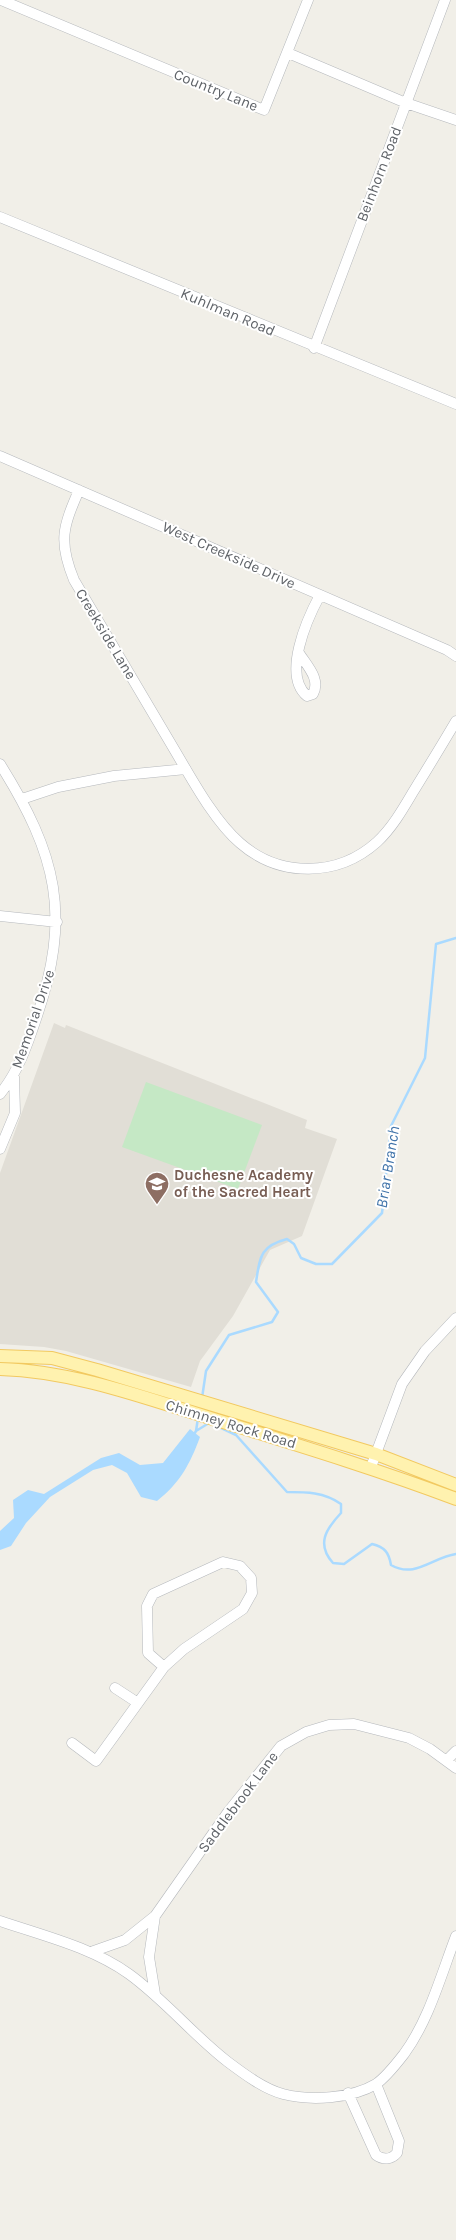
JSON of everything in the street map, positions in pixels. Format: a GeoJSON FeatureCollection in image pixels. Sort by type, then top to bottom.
{"type":"FeatureCollection","features":[{"type":"Feature","properties":{"kind":"main road","name":"Chimney Rock Road"},"geometry":{"type":"LineString","coordinates":[[0,1356],[52,1358],[97,1370],[171,1399],[281,1433],[456,1499]]}},
{"type":"Feature","properties":{"kind":"main road","name":"Chimney Rock Road"},"geometry":{"type":"LineString","coordinates":[[0,1369],[51,1374],[171,1399]]}},
{"type":"Feature","properties":{"kind":"main road"},"geometry":{"type":"LineString","coordinates":[[93,1384],[97,1370]]}},
{"type":"Feature","properties":{"kind":"main road","name":"Chimney Rock Road"},"geometry":{"type":"LineString","coordinates":[[281,1433],[376,1454],[456,1485]]}},
{"type":"Feature","properties":{"kind":"street","name":"Country Lane"},"geometry":{"type":"LineString","coordinates":[[1,0],[264,110],[288,53]]}},
{"type":"Feature","properties":{"kind":"street"},"geometry":{"type":"LineString","coordinates":[[308,0],[288,53],[406,103],[456,120]]}},
{"type":"Feature","properties":{"kind":"street","name":"Beinhorn Road"},"geometry":{"type":"LineString","coordinates":[[314,348],[445,0]]}},
{"type":"Feature","properties":{"kind":"street","name":"Kuhlman Road"},"geometry":{"type":"LineString","coordinates":[[0,217],[314,348],[456,404]]}},
{"type":"Feature","properties":{"kind":"street","name":"West Creekside Drive"},"geometry":{"type":"LineString","coordinates":[[0,456],[447,650],[456,656]]}},
{"type":"Feature","properties":{"kind":"street","name":"Creekside Lane"},"geometry":{"type":"LineString","coordinates":[[79,490],[65,524],[63,546],[74,580],[186,769],[228,832],[242,845],[273,864],[303,869],[337,866],[358,856],[378,841],[392,825],[456,721]]}},
{"type":"Feature","properties":{"kind":"street"},"geometry":{"type":"LineString","coordinates":[[299,653],[301,638],[307,621],[320,595]]}},
{"type":"Feature","properties":{"kind":"street","name":"Memorial Drive"},"geometry":{"type":"LineString","coordinates":[[0,764],[22,799],[44,845],[50,870],[57,922],[52,968],[33,1029],[14,1077],[0,1094]]}},
{"type":"Feature","properties":{"kind":"street"},"geometry":{"type":"LineString","coordinates":[[22,799],[58,787],[114,776],[186,769]]}},
{"type":"Feature","properties":{"kind":"street"},"geometry":{"type":"LineString","coordinates":[[0,916],[57,922]]}},
{"type":"Feature","properties":{"kind":"street","name":"Memorial Drive"},"geometry":{"type":"LineString","coordinates":[[0,1149],[15,1113],[14,1077]]}},
{"type":"Feature","properties":{"kind":"street"},"geometry":{"type":"LineString","coordinates":[[371,1467],[402,1384],[425,1352],[456,1318]]}},
{"type":"Feature","properties":{"kind":"street"},"geometry":{"type":"LineString","coordinates":[[72,1743],[96,1761],[164,1667],[184,1649],[243,1609],[252,1593],[251,1578],[240,1566],[223,1562],[153,1594],[147,1606],[148,1653],[164,1667]]}},
{"type":"Feature","properties":{"kind":"street"},"geometry":{"type":"LineString","coordinates":[[115,1688],[138,1703]]}},
{"type":"Feature","properties":{"kind":"street","name":"Saddlebrook Lane"},"geometry":{"type":"LineString","coordinates":[[91,1952],[125,1940],[155,1916],[259,1772],[281,1746],[306,1732],[329,1725],[354,1724],[379,1729],[409,1738],[447,1760],[456,1768]]}},
{"type":"Feature","properties":{"kind":"street"},"geometry":{"type":"LineString","coordinates":[[447,1760],[456,1751]]}},
{"type":"Feature","properties":{"kind":"street","name":"Saddlebrook Lane"},"geometry":{"type":"LineString","coordinates":[[155,1916],[149,1957],[155,1994]]}},
{"type":"Feature","properties":{"kind":"street"},"geometry":{"type":"LineString","coordinates":[[0,1921],[91,1952],[127,1973],[155,1994],[226,2060],[255,2081],[282,2094],[302,2096],[338,2096],[376,2084],[404,2054],[420,2027],[456,1936]]}},
{"type":"Feature","properties":{"kind":"street"},"geometry":{"type":"LineString","coordinates":[[348,2093],[376,2155],[383,2159],[391,2158],[397,2153],[399,2141],[376,2084]]}},
{"type":"Feature","properties":{"kind":"shaded area","name":"Duchesne Academy of the Sacred Heart"},"geometry":{"type":"Polygon","coordinates":[[[54,1023],[65,1028],[66,1025],[307,1120],[305,1128],[337,1139],[302,1236],[270,1250],[233,1316],[200,1361],[191,1387],[66,1351],[44,1347],[0,1344],[0,1173],[54,1023]]]}},
{"type":"Feature","properties":{"kind":"green space"},"geometry":{"type":"Polygon","coordinates":[[[146,1082],[262,1125],[238,1189],[122,1147],[146,1082]]]}},
{"type":"Feature","properties":{"kind":"water"},"geometry":{"type":"Polygon","coordinates":[[[190,1429],[200,1437],[192,1456],[178,1480],[157,1501],[141,1497],[127,1473],[112,1465],[93,1470],[50,1497],[26,1523],[11,1546],[0,1550],[0,1531],[14,1518],[13,1500],[28,1490],[44,1494],[101,1458],[119,1453],[140,1465],[163,1463],[190,1429]]]}},
{"type":"Feature","properties":{"kind":"waterway","name":"Briar Branch"},"geometry":{"type":"LineString","coordinates":[[202,1398],[206,1371],[229,1335],[272,1322],[278,1312],[256,1282],[260,1259],[266,1249],[287,1239],[294,1244],[301,1258],[316,1264],[332,1264],[382,1213],[391,1126],[425,1058],[436,944],[456,938]]}},
{"type":"Feature","properties":{"kind":"waterway","name":"Briar Branch"},"geometry":{"type":"LineString","coordinates":[[196,1431],[198,1418]]}},
{"type":"Feature","properties":{"kind":"waterway","name":"Briar Branch"},"geometry":{"type":"LineString","coordinates":[[193,1436],[196,1431],[209,1423]]}},
{"type":"Feature","properties":{"kind":"waterway"},"geometry":{"type":"LineString","coordinates":[[217,1426],[236,1435],[287,1492],[321,1495],[341,1504],[341,1513],[327,1531],[324,1543],[328,1556],[333,1563],[344,1564],[372,1544],[383,1549],[388,1554],[391,1565],[408,1570],[456,1554]]}},
{"type":"Feature","properties":{"kind":"place","name":"Duchesne Academy of the Sacred Heart"},"geometry":{"type":"Point","coordinates":[157,1205]}}]}
